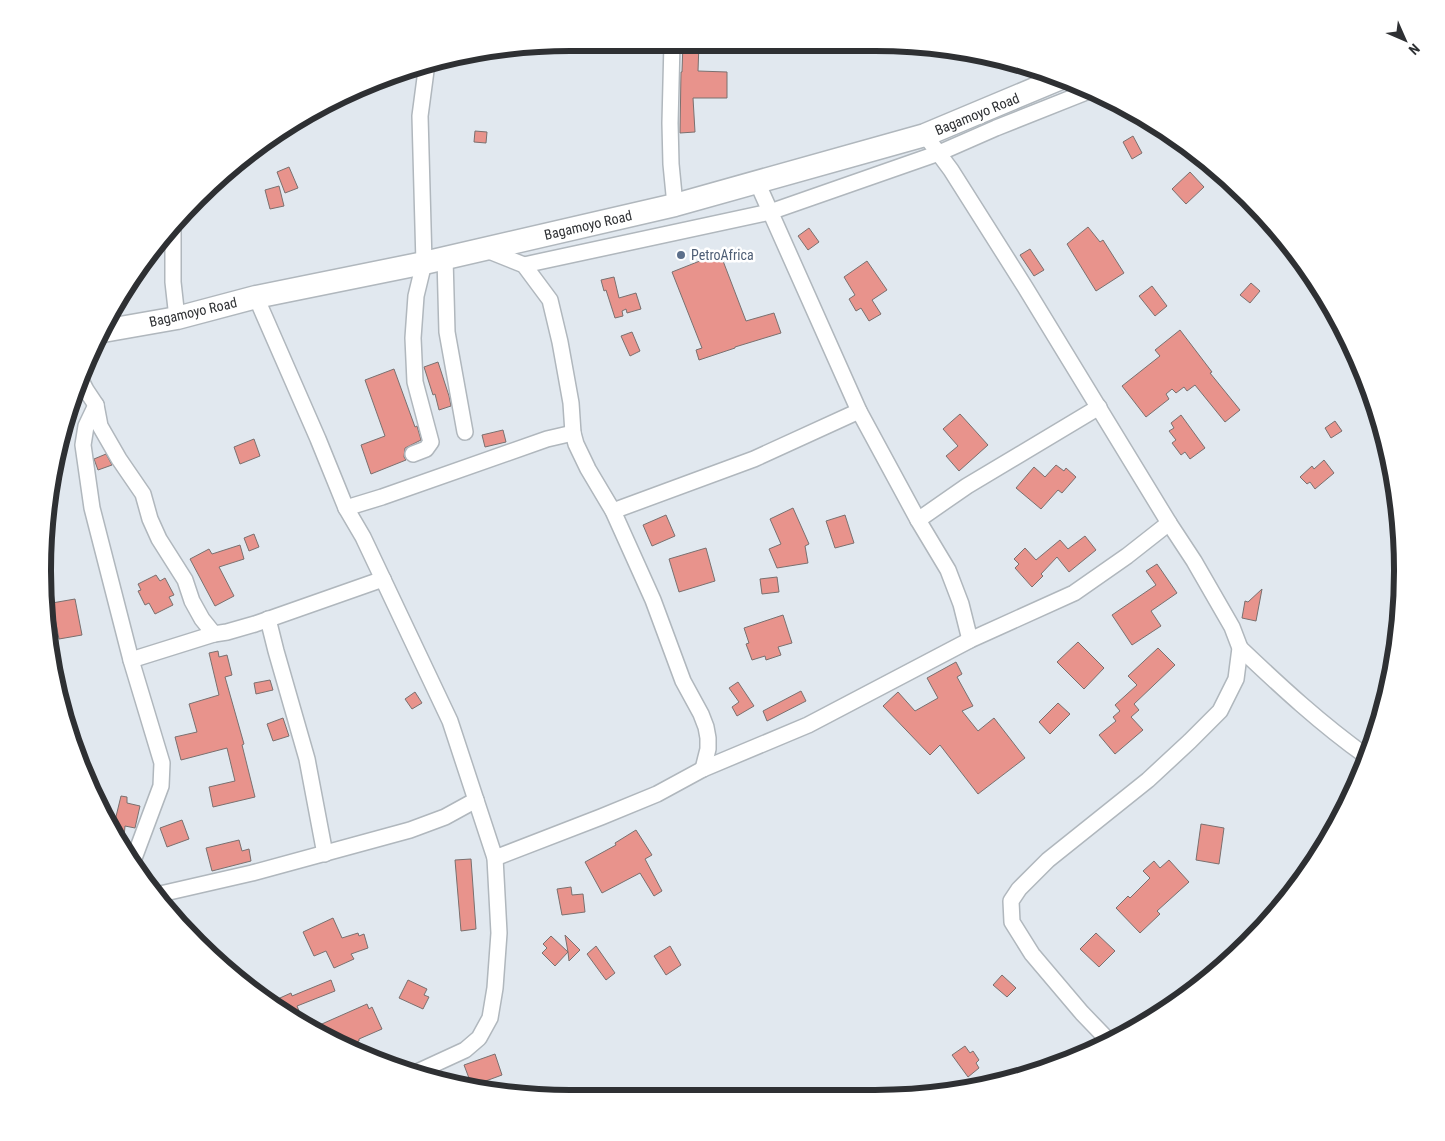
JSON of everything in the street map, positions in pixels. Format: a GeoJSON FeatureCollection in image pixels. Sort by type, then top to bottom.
{"type":"FeatureCollection","features":[{"type":"Feature","properties":{"kind":"highway","name":"Bagamoyo Road"},"geometry":{"type":"LineString","coordinates":[[111,330],[177,318],[256,297],[434,260],[674,205],[925,135],[1046,81]]}},
{"type":"Feature","properties":{"kind":"street"},"geometry":{"type":"LineString","coordinates":[[672,51],[670,123],[674,205]]}},
{"type":"Feature","properties":{"kind":"street"},"geometry":{"type":"LineString","coordinates":[[427,72],[420,116],[434,260],[465,432]]}},
{"type":"Feature","properties":{"kind":"street"},"geometry":{"type":"LineString","coordinates":[[524,265],[770,212],[939,153],[1029,114],[1080,94]]}},
{"type":"Feature","properties":{"kind":"street"},"geometry":{"type":"LineString","coordinates":[[925,135],[939,153],[1020,279],[1194,561],[1228,619],[1240,648],[1285,691],[1339,737],[1360,752]]}},
{"type":"Feature","properties":{"kind":"street"},"geometry":{"type":"LineString","coordinates":[[757,182],[859,411],[918,520],[948,570],[961,604],[970,640]]}},
{"type":"Feature","properties":{"kind":"street"},"geometry":{"type":"LineString","coordinates":[[173,237],[173,282],[177,318]]}},
{"type":"Feature","properties":{"kind":"street"},"geometry":{"type":"LineString","coordinates":[[484,248],[524,265],[550,300],[571,403],[573,433],[580,455],[613,510],[653,600],[683,681],[701,714],[708,738],[708,750],[703,769]]}},
{"type":"Feature","properties":{"kind":"street"},"geometry":{"type":"LineString","coordinates":[[413,454],[426,449],[431,442],[415,382],[413,338],[416,296],[434,260]]}},
{"type":"Feature","properties":{"kind":"street"},"geometry":{"type":"LineString","coordinates":[[256,297],[346,508],[363,537],[450,721],[495,858],[499,933],[495,988],[490,1018],[479,1038],[465,1050],[424,1068]]}},
{"type":"Feature","properties":{"kind":"street"},"geometry":{"type":"LineString","coordinates":[[85,387],[96,405],[100,426],[119,459],[143,494],[159,539],[185,580],[192,601],[202,619],[214,634]]}},
{"type":"Feature","properties":{"kind":"street"},"geometry":{"type":"LineString","coordinates":[[96,405],[86,426],[83,445],[92,508],[131,660],[162,763],[161,786],[136,854]]}},
{"type":"Feature","properties":{"kind":"street"},"geometry":{"type":"LineString","coordinates":[[918,520],[967,486],[1099,407]]}},
{"type":"Feature","properties":{"kind":"street"},"geometry":{"type":"LineString","coordinates":[[613,510],[754,459],[859,411]]}},
{"type":"Feature","properties":{"kind":"street"},"geometry":{"type":"LineString","coordinates":[[346,508],[547,439],[573,433]]}},
{"type":"Feature","properties":{"kind":"street"},"geometry":{"type":"LineString","coordinates":[[495,858],[657,794],[703,769],[808,725],[970,640],[1074,593],[1127,556],[1169,523]]}},
{"type":"Feature","properties":{"kind":"street"},"geometry":{"type":"LineString","coordinates":[[131,660],[268,619],[383,578]]}},
{"type":"Feature","properties":{"kind":"street"},"geometry":{"type":"LineString","coordinates":[[268,619],[307,760],[325,854]]}},
{"type":"Feature","properties":{"kind":"street"},"geometry":{"type":"LineString","coordinates":[[1104,1036],[1032,954],[1012,922],[1011,901],[1019,889],[1048,860],[1148,780],[1190,742],[1220,711],[1236,679],[1240,648]]}},
{"type":"Feature","properties":{"kind":"street"},"geometry":{"type":"LineString","coordinates":[[164,893],[252,873],[410,830],[445,816],[476,800]]}},
{"type":"Feature","properties":{"kind":"building"},"geometry":{"type":"Polygon","coordinates":[[[683,51],[699,51],[698,71],[727,72],[727,98],[693,98],[695,132],[680,133],[683,51]]]}},
{"type":"Feature","properties":{"kind":"building"},"geometry":{"type":"Polygon","coordinates":[[[475,131],[487,132],[486,143],[474,142],[475,131]]]}},
{"type":"Feature","properties":{"kind":"building"},"geometry":{"type":"Polygon","coordinates":[[[1133,136],[1142,153],[1132,159],[1123,142],[1133,136]]]}},
{"type":"Feature","properties":{"kind":"building"},"geometry":{"type":"Polygon","coordinates":[[[289,167],[298,188],[285,193],[277,172],[289,167]]]}},
{"type":"Feature","properties":{"kind":"building"},"geometry":{"type":"Polygon","coordinates":[[[1190,172],[1204,187],[1186,204],[1172,189],[1190,172]]]}},
{"type":"Feature","properties":{"kind":"building"},"geometry":{"type":"Polygon","coordinates":[[[279,186],[284,206],[270,209],[265,190],[279,186]]]}},
{"type":"Feature","properties":{"kind":"building"},"geometry":{"type":"Polygon","coordinates":[[[1088,227],[1100,242],[1103,240],[1124,273],[1096,291],[1067,244],[1088,227]]]}},
{"type":"Feature","properties":{"kind":"building"},"geometry":{"type":"Polygon","coordinates":[[[809,228],[819,242],[808,250],[798,236],[809,228]]]}},
{"type":"Feature","properties":{"kind":"building"},"geometry":{"type":"Polygon","coordinates":[[[1030,249],[1044,270],[1034,276],[1020,255],[1030,249]]]}},
{"type":"Feature","properties":{"kind":"building"},"geometry":{"type":"Polygon","coordinates":[[[720,253],[746,321],[774,313],[781,333],[699,360],[696,350],[702,348],[672,272],[720,253]]]}},
{"type":"Feature","properties":{"kind":"building"},"geometry":{"type":"Polygon","coordinates":[[[867,261],[887,290],[872,300],[881,314],[869,321],[861,308],[856,311],[849,299],[855,295],[844,277],[867,261]]]}},
{"type":"Feature","properties":{"kind":"building"},"geometry":{"type":"Polygon","coordinates":[[[614,277],[619,298],[636,293],[641,309],[627,313],[626,309],[622,311],[623,316],[615,318],[601,280],[614,277]]]}},
{"type":"Feature","properties":{"kind":"building"},"geometry":{"type":"Polygon","coordinates":[[[1251,283],[1260,291],[1250,303],[1240,295],[1251,283]]]}},
{"type":"Feature","properties":{"kind":"building"},"geometry":{"type":"Polygon","coordinates":[[[1152,286],[1167,306],[1155,316],[1139,296],[1152,286]]]}},
{"type":"Feature","properties":{"kind":"building"},"geometry":{"type":"Polygon","coordinates":[[[1180,330],[1212,372],[1210,373],[1240,410],[1225,422],[1195,385],[1187,391],[1184,387],[1176,393],[1172,389],[1166,394],[1169,399],[1146,417],[1122,386],[1160,356],[1155,350],[1180,330]]]}},
{"type":"Feature","properties":{"kind":"building"},"geometry":{"type":"Polygon","coordinates":[[[632,332],[640,351],[630,356],[621,336],[632,332]]]}},
{"type":"Feature","properties":{"kind":"building"},"geometry":{"type":"Polygon","coordinates":[[[438,362],[451,406],[439,410],[424,367],[438,362]]]}},
{"type":"Feature","properties":{"kind":"building"},"geometry":{"type":"Polygon","coordinates":[[[394,369],[421,440],[405,448],[404,457],[406,460],[371,474],[361,445],[385,436],[365,380],[394,369]]]}},
{"type":"Feature","properties":{"kind":"building"},"geometry":{"type":"Polygon","coordinates":[[[960,414],[988,445],[959,471],[946,456],[958,446],[943,429],[960,414]]]}},
{"type":"Feature","properties":{"kind":"building"},"geometry":{"type":"Polygon","coordinates":[[[1181,415],[1205,448],[1190,459],[1185,452],[1181,455],[1172,443],[1176,440],[1169,431],[1174,428],[1171,423],[1181,415]]]}},
{"type":"Feature","properties":{"kind":"building"},"geometry":{"type":"Polygon","coordinates":[[[1335,421],[1342,431],[1331,438],[1325,428],[1335,421]]]}},
{"type":"Feature","properties":{"kind":"building"},"geometry":{"type":"Polygon","coordinates":[[[503,430],[506,442],[485,447],[482,435],[503,430]]]}},
{"type":"Feature","properties":{"kind":"building"},"geometry":{"type":"Polygon","coordinates":[[[254,439],[260,456],[240,464],[234,447],[254,439]]]}},
{"type":"Feature","properties":{"kind":"building"},"geometry":{"type":"Polygon","coordinates":[[[106,454],[112,465],[98,470],[94,459],[106,454]]]}},
{"type":"Feature","properties":{"kind":"building"},"geometry":{"type":"Polygon","coordinates":[[[1324,460],[1334,473],[1315,489],[1310,482],[1307,484],[1300,477],[1312,466],[1314,469],[1324,460]]]}},
{"type":"Feature","properties":{"kind":"building"},"geometry":{"type":"Polygon","coordinates":[[[1056,465],[1064,471],[1066,468],[1076,477],[1062,493],[1058,490],[1041,509],[1016,488],[1034,467],[1045,477],[1056,465]]]}},
{"type":"Feature","properties":{"kind":"building"},"geometry":{"type":"Polygon","coordinates":[[[793,508],[809,544],[805,546],[808,563],[777,568],[769,549],[781,544],[770,519],[793,508]]]}},
{"type":"Feature","properties":{"kind":"building"},"geometry":{"type":"Polygon","coordinates":[[[666,515],[675,536],[652,546],[643,525],[666,515]]]}},
{"type":"Feature","properties":{"kind":"building"},"geometry":{"type":"Polygon","coordinates":[[[845,515],[854,543],[835,548],[826,521],[845,515]]]}},
{"type":"Feature","properties":{"kind":"building"},"geometry":{"type":"Polygon","coordinates":[[[254,534],[259,547],[249,551],[244,538],[254,534]]]}},
{"type":"Feature","properties":{"kind":"building"},"geometry":{"type":"Polygon","coordinates":[[[1085,536],[1096,550],[1069,572],[1057,557],[1032,587],[1015,568],[1019,564],[1014,559],[1025,548],[1036,560],[1060,540],[1068,549],[1085,536]]]}},
{"type":"Feature","properties":{"kind":"building"},"geometry":{"type":"Polygon","coordinates":[[[240,545],[244,559],[219,567],[234,596],[215,606],[190,559],[209,549],[212,554],[240,545]]]}},
{"type":"Feature","properties":{"kind":"building"},"geometry":{"type":"Polygon","coordinates":[[[706,548],[715,581],[679,592],[669,559],[706,548]]]}},
{"type":"Feature","properties":{"kind":"building"},"geometry":{"type":"Polygon","coordinates":[[[1157,564],[1177,593],[1151,611],[1161,626],[1132,645],[1112,615],[1156,585],[1146,571],[1157,564]]]}},
{"type":"Feature","properties":{"kind":"building"},"geometry":{"type":"Polygon","coordinates":[[[156,575],[160,581],[165,578],[174,595],[169,597],[173,605],[155,614],[149,603],[145,605],[138,591],[141,590],[138,584],[156,575]]]}},
{"type":"Feature","properties":{"kind":"building"},"geometry":{"type":"Polygon","coordinates":[[[777,577],[779,592],[762,594],[760,579],[777,577]]]}},
{"type":"Feature","properties":{"kind":"building"},"geometry":{"type":"Polygon","coordinates":[[[1262,589],[1256,621],[1242,618],[1245,601],[1248,602],[1262,589]]]}},
{"type":"Feature","properties":{"kind":"building"},"geometry":{"type":"Polygon","coordinates":[[[75,599],[82,635],[59,639],[52,603],[75,599]]]}},
{"type":"Feature","properties":{"kind":"building"},"geometry":{"type":"Polygon","coordinates":[[[783,615],[792,643],[778,647],[781,655],[766,660],[765,656],[752,660],[746,644],[749,643],[744,628],[783,615]]]}},
{"type":"Feature","properties":{"kind":"building"},"geometry":{"type":"Polygon","coordinates":[[[1078,642],[1104,668],[1084,689],[1057,662],[1078,642]]]}},
{"type":"Feature","properties":{"kind":"building"},"geometry":{"type":"Polygon","coordinates":[[[1158,648],[1175,665],[1134,704],[1139,710],[1131,717],[1143,730],[1115,754],[1099,735],[1116,721],[1113,717],[1120,711],[1115,705],[1137,685],[1128,676],[1158,648]]]}},
{"type":"Feature","properties":{"kind":"building"},"geometry":{"type":"Polygon","coordinates":[[[218,651],[219,657],[227,655],[232,675],[225,677],[244,744],[242,745],[255,797],[213,807],[209,787],[235,781],[227,748],[181,760],[175,737],[197,732],[189,704],[219,695],[209,653],[218,651]]]}},
{"type":"Feature","properties":{"kind":"building"},"geometry":{"type":"Polygon","coordinates":[[[956,662],[962,674],[957,677],[973,706],[962,711],[978,731],[994,718],[1025,758],[978,794],[940,745],[930,755],[883,706],[898,692],[915,711],[938,698],[927,678],[956,662]]]}},
{"type":"Feature","properties":{"kind":"building"},"geometry":{"type":"Polygon","coordinates":[[[270,680],[273,690],[256,694],[254,683],[270,680]]]}},
{"type":"Feature","properties":{"kind":"building"},"geometry":{"type":"Polygon","coordinates":[[[738,682],[754,706],[737,716],[732,707],[739,702],[729,688],[738,682]]]}},
{"type":"Feature","properties":{"kind":"building"},"geometry":{"type":"Polygon","coordinates":[[[801,691],[806,701],[767,721],[763,711],[801,691]]]}},
{"type":"Feature","properties":{"kind":"building"},"geometry":{"type":"Polygon","coordinates":[[[415,692],[422,703],[412,709],[405,699],[415,692]]]}},
{"type":"Feature","properties":{"kind":"building"},"geometry":{"type":"Polygon","coordinates":[[[1058,703],[1070,714],[1050,734],[1039,722],[1058,703]]]}},
{"type":"Feature","properties":{"kind":"building"},"geometry":{"type":"Polygon","coordinates":[[[283,718],[289,736],[273,741],[267,724],[283,718]]]}},
{"type":"Feature","properties":{"kind":"building"},"geometry":{"type":"Polygon","coordinates":[[[121,796],[127,797],[127,803],[140,806],[135,828],[125,826],[124,835],[115,819],[121,796]]]}},
{"type":"Feature","properties":{"kind":"building"},"geometry":{"type":"Polygon","coordinates":[[[182,820],[189,839],[167,847],[160,828],[182,820]]]}},
{"type":"Feature","properties":{"kind":"building"},"geometry":{"type":"Polygon","coordinates":[[[1201,824],[1224,828],[1219,864],[1196,860],[1201,824]]]}},
{"type":"Feature","properties":{"kind":"building"},"geometry":{"type":"Polygon","coordinates":[[[636,830],[652,855],[645,859],[662,891],[654,896],[640,873],[602,893],[585,862],[616,845],[615,843],[636,830]]]}},
{"type":"Feature","properties":{"kind":"building"},"geometry":{"type":"Polygon","coordinates":[[[239,840],[242,851],[249,849],[251,861],[212,871],[206,848],[239,840]]]}},
{"type":"Feature","properties":{"kind":"building"},"geometry":{"type":"Polygon","coordinates":[[[471,859],[476,929],[461,931],[455,860],[471,859]]]}},
{"type":"Feature","properties":{"kind":"building"},"geometry":{"type":"Polygon","coordinates":[[[1169,860],[1189,882],[1157,911],[1160,914],[1140,933],[1116,908],[1128,896],[1130,898],[1150,878],[1143,871],[1154,861],[1160,868],[1169,860]]]}},
{"type":"Feature","properties":{"kind":"building"},"geometry":{"type":"Polygon","coordinates":[[[571,887],[572,895],[583,894],[585,912],[562,915],[557,889],[571,887]]]}},
{"type":"Feature","properties":{"kind":"building"},"geometry":{"type":"Polygon","coordinates":[[[333,918],[342,938],[358,933],[359,936],[364,934],[368,948],[351,954],[354,959],[334,968],[326,951],[314,956],[303,932],[333,918]]]}},
{"type":"Feature","properties":{"kind":"building"},"geometry":{"type":"Polygon","coordinates":[[[1096,933],[1115,951],[1099,967],[1080,949],[1096,933]]]}},
{"type":"Feature","properties":{"kind":"building"},"geometry":{"type":"Polygon","coordinates":[[[565,935],[580,950],[569,961],[568,952],[565,935]]]}},
{"type":"Feature","properties":{"kind":"building"},"geometry":{"type":"Polygon","coordinates":[[[551,936],[568,952],[555,966],[542,953],[547,948],[543,944],[551,936]]]}},
{"type":"Feature","properties":{"kind":"building"},"geometry":{"type":"Polygon","coordinates":[[[596,946],[615,973],[606,980],[587,954],[596,946]]]}},
{"type":"Feature","properties":{"kind":"building"},"geometry":{"type":"Polygon","coordinates":[[[670,946],[681,965],[666,975],[654,956],[670,946]]]}},
{"type":"Feature","properties":{"kind":"building"},"geometry":{"type":"Polygon","coordinates":[[[1002,975],[1016,988],[1007,997],[993,985],[1002,975]]]}},
{"type":"Feature","properties":{"kind":"building"},"geometry":{"type":"Polygon","coordinates":[[[331,980],[335,991],[297,1006],[300,1013],[278,999],[291,993],[292,996],[331,980]]]}},
{"type":"Feature","properties":{"kind":"building"},"geometry":{"type":"Polygon","coordinates":[[[408,980],[427,989],[424,995],[429,997],[423,1009],[399,998],[408,980]]]}},
{"type":"Feature","properties":{"kind":"building"},"geometry":{"type":"Polygon","coordinates":[[[367,1004],[369,1009],[372,1007],[382,1029],[359,1039],[356,1043],[320,1025],[367,1004]]]}},
{"type":"Feature","properties":{"kind":"building"},"geometry":{"type":"Polygon","coordinates":[[[965,1046],[970,1053],[973,1051],[979,1060],[976,1063],[979,1068],[968,1077],[952,1055],[965,1046]]]}},
{"type":"Feature","properties":{"kind":"building"},"geometry":{"type":"Polygon","coordinates":[[[495,1054],[502,1075],[483,1082],[470,1080],[464,1065],[495,1054]]]}},
{"type":"Feature","properties":{"kind":"place","name":"PetroAfrica"},"geometry":{"type":"Point","coordinates":[681,255]}}]}
